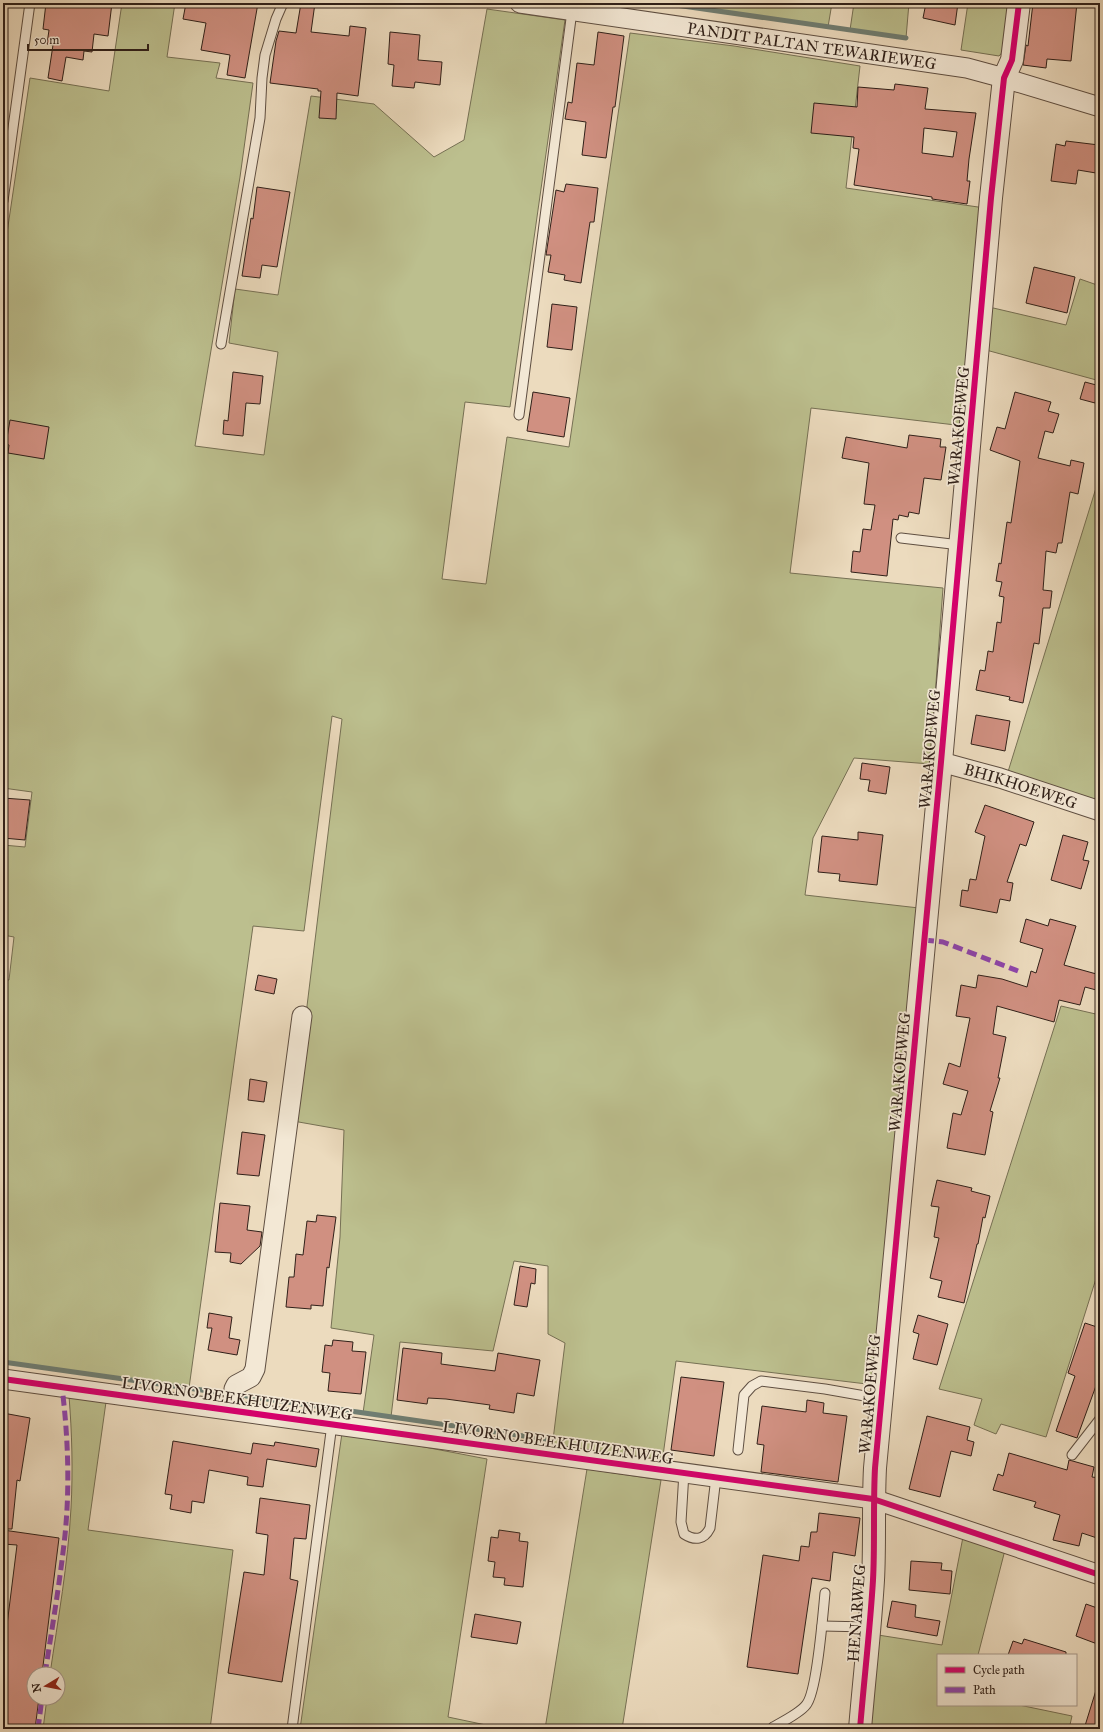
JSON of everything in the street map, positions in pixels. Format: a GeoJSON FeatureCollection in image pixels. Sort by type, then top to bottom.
{"type":"FeatureCollection","features":[{"type":"Feature","properties":{"kind":"street","name":"PANDIT PALTAN TEWARIEWEG"},"geometry":{"type":"LineString","coordinates":[[520,3],[960,67],[1004,78],[1100,107]]}},
{"type":"Feature","properties":{"kind":"street","name":"WARAKOEWEG"},"geometry":{"type":"LineString","coordinates":[[873,1499],[991,198],[1004,78],[1012,60],[1019,3]]}},
{"type":"Feature","properties":{"kind":"street","name":"BHIKHOEWEG"},"geometry":{"type":"LineString","coordinates":[[941,762],[1000,778],[1100,810]]}},
{"type":"Feature","properties":{"kind":"street"},"geometry":{"type":"LineString","coordinates":[[232,1410],[236,1385],[251,1377],[255,1369],[302,1016]]}},
{"type":"Feature","properties":{"kind":"street","name":"LIVORNO BEEKHUIZENWEG"},"geometry":{"type":"LineString","coordinates":[[3,1379],[873,1499],[1100,1575]]}},
{"type":"Feature","properties":{"kind":"street","name":"HENARWEG"},"geometry":{"type":"LineString","coordinates":[[860,1729],[869,1627],[875,1530],[873,1499]]}},
{"type":"Feature","properties":{"kind":"lane"},"geometry":{"type":"LineString","coordinates":[[3,201],[30,3]]}},
{"type":"Feature","properties":{"kind":"lane"},"geometry":{"type":"LineString","coordinates":[[221,344],[260,118],[265,55],[276,19],[283,3]]}},
{"type":"Feature","properties":{"kind":"lane"},"geometry":{"type":"LineString","coordinates":[[519,415],[572,11]]}},
{"type":"Feature","properties":{"kind":"lane"},"geometry":{"type":"LineString","coordinates":[[901,538],[960,545]]}},
{"type":"Feature","properties":{"kind":"lane"},"geometry":{"type":"LineString","coordinates":[[738,1450],[744,1395],[752,1386],[761,1381],[825,1389],[882,1399]]}},
{"type":"Feature","properties":{"kind":"lane"},"geometry":{"type":"LineString","coordinates":[[1072,1455],[1100,1419]]}},
{"type":"Feature","properties":{"kind":"lane"},"geometry":{"type":"LineString","coordinates":[[292,1729],[332,1424]]}},
{"type":"Feature","properties":{"kind":"lane"},"geometry":{"type":"LineString","coordinates":[[684,1472],[681,1522],[684,1534],[690,1538],[700,1539],[706,1535],[710,1528],[716,1477]]}},
{"type":"Feature","properties":{"kind":"lane"},"geometry":{"type":"LineString","coordinates":[[773,1727],[807,1705],[812,1693],[822,1626],[824,1593]]}},
{"type":"Feature","properties":{"kind":"lane"},"geometry":{"type":"LineString","coordinates":[[822,1626],[869,1627]]}},
{"type":"Feature","properties":{"kind":"green space"},"geometry":{"type":"Polygon","coordinates":[[[122,3],[175,3],[167,57],[220,63],[216,78],[253,83],[240,177],[195,446],[264,455],[278,352],[229,343],[235,289],[278,295],[311,96],[374,104],[434,157],[464,140],[487,9],[565,20],[510,407],[465,402],[442,579],[486,584],[507,437],[569,447],[630,33],[734,46],[860,66],[846,188],[985,208],[964,426],[811,408],[790,573],[943,588],[930,764],[854,758],[813,838],[805,895],[919,908],[875,1385],[676,1361],[662,1463],[552,1448],[565,1343],[548,1334],[548,1266],[514,1261],[493,1351],[400,1342],[391,1417],[363,1413],[374,1335],[331,1328],[340,1237],[344,1130],[293,1121],[342,719],[332,716],[304,931],[253,926],[189,1388],[3,1362],[3,980],[9,980],[14,937],[3,935],[3,845],[25,847],[32,792],[3,788],[3,260],[30,78],[109,91],[122,3]]]}},
{"type":"Feature","properties":{"kind":"green space"},"geometry":{"type":"Polygon","coordinates":[[[662,3],[832,3],[828,27],[662,3]]]}},
{"type":"Feature","properties":{"kind":"green space"},"geometry":{"type":"Polygon","coordinates":[[[854,3],[909,3],[906,38],[850,30],[854,3]]]}},
{"type":"Feature","properties":{"kind":"green space"},"geometry":{"type":"Polygon","coordinates":[[[968,3],[1013,3],[1008,46],[999,56],[961,50],[968,3]]]}},
{"type":"Feature","properties":{"kind":"green space"},"geometry":{"type":"Polygon","coordinates":[[[1080,279],[1100,286],[1100,381],[986,350],[989,307],[1066,325],[1080,279]]]}},
{"type":"Feature","properties":{"kind":"green space"},"geometry":{"type":"Polygon","coordinates":[[[1100,475],[1100,802],[1007,775],[1100,475]]]}},
{"type":"Feature","properties":{"kind":"green space"},"geometry":{"type":"Polygon","coordinates":[[[1061,1006],[1100,1015],[1100,1046],[1098,1055],[1100,1056],[1100,1266],[1046,1437],[1001,1424],[996,1434],[974,1425],[982,1399],[939,1389],[1061,1006]]]}},
{"type":"Feature","properties":{"kind":"green space"},"geometry":{"type":"Polygon","coordinates":[[[69,1396],[106,1402],[88,1530],[233,1550],[210,1729],[43,1729],[46,1706],[66,1706],[66,1666],[51,1666],[70,1529],[72,1480],[69,1396]]]}},
{"type":"Feature","properties":{"kind":"green space"},"geometry":{"type":"Polygon","coordinates":[[[342,1433],[487,1459],[448,1717],[505,1729],[300,1729],[342,1433]]]}},
{"type":"Feature","properties":{"kind":"green space"},"geometry":{"type":"Polygon","coordinates":[[[587,1469],[661,1480],[622,1729],[545,1729],[587,1469]]]}},
{"type":"Feature","properties":{"kind":"green space"},"geometry":{"type":"Polygon","coordinates":[[[963,1537],[1005,1550],[978,1654],[937,1654],[937,1706],[1024,1706],[1072,1716],[1069,1729],[868,1729],[878,1635],[942,1645],[963,1537]]]}},
{"type":"Feature","properties":{"kind":"building"},"geometry":{"type":"Polygon","coordinates":[[[46,3],[73,6],[73,3],[112,3],[108,36],[94,34],[92,52],[84,51],[83,60],[66,57],[62,81],[48,78],[53,45],[47,44],[49,30],[43,29],[46,3]]]}},
{"type":"Feature","properties":{"kind":"building"},"geometry":{"type":"Polygon","coordinates":[[[186,3],[213,3],[236,7],[237,3],[258,3],[245,78],[227,75],[230,55],[201,50],[206,23],[183,19],[186,3]]]}},
{"type":"Feature","properties":{"kind":"building"},"geometry":{"type":"Polygon","coordinates":[[[301,3],[315,3],[311,32],[349,36],[350,26],[366,28],[358,96],[337,93],[336,119],[319,118],[321,91],[318,91],[318,89],[270,83],[276,41],[279,31],[296,33],[301,3]]]}},
{"type":"Feature","properties":{"kind":"building"},"geometry":{"type":"Polygon","coordinates":[[[926,3],[958,3],[955,25],[923,18],[926,3]]]}},
{"type":"Feature","properties":{"kind":"building"},"geometry":{"type":"Polygon","coordinates":[[[1033,3],[1077,3],[1071,61],[1047,59],[1046,68],[1023,65],[1026,45],[1028,46],[1033,3]]]}},
{"type":"Feature","properties":{"kind":"building"},"geometry":{"type":"Polygon","coordinates":[[[390,32],[420,35],[418,60],[442,62],[440,85],[415,82],[414,88],[392,86],[394,65],[388,64],[390,32]]]}},
{"type":"Feature","properties":{"kind":"building"},"geometry":{"type":"Polygon","coordinates":[[[598,32],[624,36],[615,107],[613,107],[606,158],[582,155],[586,122],[565,119],[568,102],[572,103],[577,63],[594,65],[598,32]]]}},
{"type":"Feature","properties":{"kind":"building"},"geometry":{"type":"Polygon","coordinates":[[[895,84],[928,88],[925,109],[976,113],[969,159],[967,181],[970,181],[967,204],[854,185],[859,149],[853,148],[854,137],[811,133],[814,103],[857,107],[858,87],[894,90],[895,84]],[[924,128],[922,153],[953,157],[957,132],[924,128]]]}},
{"type":"Feature","properties":{"kind":"building"},"geometry":{"type":"Polygon","coordinates":[[[1066,141],[1099,145],[1096,173],[1078,170],[1076,184],[1051,181],[1056,144],[1065,146],[1066,141]]]}},
{"type":"Feature","properties":{"kind":"building"},"geometry":{"type":"Polygon","coordinates":[[[566,184],[598,188],[594,222],[590,222],[581,283],[564,280],[565,275],[548,272],[551,255],[546,255],[556,190],[564,192],[566,184]]]}},
{"type":"Feature","properties":{"kind":"building"},"geometry":{"type":"Polygon","coordinates":[[[257,187],[290,192],[277,267],[262,265],[260,278],[242,276],[251,218],[253,219],[257,187]]]}},
{"type":"Feature","properties":{"kind":"building"},"geometry":{"type":"Polygon","coordinates":[[[1034,267],[1075,277],[1067,313],[1026,303],[1034,267]]]}},
{"type":"Feature","properties":{"kind":"building"},"geometry":{"type":"Polygon","coordinates":[[[552,304],[577,307],[572,350],[547,347],[552,304]]]}},
{"type":"Feature","properties":{"kind":"building"},"geometry":{"type":"Polygon","coordinates":[[[233,372],[263,376],[260,404],[246,403],[243,436],[223,434],[224,420],[228,421],[233,372]]]}},
{"type":"Feature","properties":{"kind":"building"},"geometry":{"type":"Polygon","coordinates":[[[1085,382],[1100,386],[1095,403],[1080,399],[1085,382]]]}},
{"type":"Feature","properties":{"kind":"building"},"geometry":{"type":"Polygon","coordinates":[[[533,392],[570,398],[564,437],[527,431],[533,392]]]}},
{"type":"Feature","properties":{"kind":"building"},"geometry":{"type":"Polygon","coordinates":[[[1015,392],[1051,402],[1048,411],[1059,414],[1053,433],[1045,431],[1038,458],[1070,466],[1071,460],[1084,463],[1078,494],[1070,492],[1062,543],[1058,543],[1056,553],[1046,551],[1043,590],[1052,591],[1050,608],[1043,608],[1039,644],[1034,643],[1023,703],[1009,700],[1010,697],[976,690],[980,670],[985,671],[988,651],[993,652],[997,622],[1001,623],[1004,597],[999,596],[1002,582],[996,581],[999,563],[1001,564],[1007,522],[1011,523],[1020,461],[990,450],[997,427],[1005,429],[1015,392]]]}},
{"type":"Feature","properties":{"kind":"building"},"geometry":{"type":"Polygon","coordinates":[[[10,420],[49,427],[44,459],[8,453],[9,445],[6,444],[10,420]]]}},
{"type":"Feature","properties":{"kind":"building"},"geometry":{"type":"Polygon","coordinates":[[[909,435],[941,439],[940,447],[946,447],[941,480],[924,478],[919,514],[909,512],[908,517],[899,515],[898,520],[893,519],[887,576],[851,572],[853,551],[860,552],[863,529],[871,530],[875,505],[864,504],[869,463],[842,458],[846,437],[907,448],[909,435]]]}},
{"type":"Feature","properties":{"kind":"building"},"geometry":{"type":"Polygon","coordinates":[[[976,715],[1010,721],[1005,751],[971,744],[976,715]]]}},
{"type":"Feature","properties":{"kind":"building"},"geometry":{"type":"Polygon","coordinates":[[[862,763],[890,767],[886,794],[868,791],[870,780],[860,779],[862,763]]]}},
{"type":"Feature","properties":{"kind":"building"},"geometry":{"type":"Polygon","coordinates":[[[3,798],[30,800],[25,840],[3,838],[3,798]]]}},
{"type":"Feature","properties":{"kind":"building"},"geometry":{"type":"Polygon","coordinates":[[[985,805],[1034,822],[1026,846],[1020,844],[1007,882],[1013,883],[1010,901],[1000,899],[997,913],[960,906],[962,890],[968,891],[970,879],[976,880],[985,836],[975,832],[985,805]]]}},
{"type":"Feature","properties":{"kind":"building"},"geometry":{"type":"Polygon","coordinates":[[[858,832],[883,835],[877,885],[839,881],[840,874],[818,872],[822,836],[858,840],[858,832]]]}},
{"type":"Feature","properties":{"kind":"building"},"geometry":{"type":"Polygon","coordinates":[[[1063,835],[1088,842],[1083,860],[1089,861],[1081,889],[1051,880],[1063,835]]]}},
{"type":"Feature","properties":{"kind":"building"},"geometry":{"type":"Polygon","coordinates":[[[1026,919],[1048,926],[1050,919],[1076,926],[1064,965],[1100,975],[1100,991],[1085,987],[1080,1005],[1059,1000],[1054,1022],[997,1006],[993,1034],[1006,1037],[998,1078],[1000,1078],[990,1111],[993,1112],[985,1155],[947,1148],[953,1113],[961,1115],[968,1091],[943,1084],[949,1063],[960,1067],[970,1018],[956,1016],[961,985],[976,988],[978,975],[1002,979],[1027,987],[1031,971],[1036,973],[1043,949],[1020,942],[1026,919]]]}},
{"type":"Feature","properties":{"kind":"building"},"geometry":{"type":"Polygon","coordinates":[[[258,975],[277,979],[274,994],[255,990],[258,975]]]}},
{"type":"Feature","properties":{"kind":"building"},"geometry":{"type":"Polygon","coordinates":[[[250,1079],[267,1082],[264,1102],[248,1100],[250,1079]]]}},
{"type":"Feature","properties":{"kind":"building"},"geometry":{"type":"Polygon","coordinates":[[[242,1132],[265,1135],[259,1176],[237,1174],[242,1132]]]}},
{"type":"Feature","properties":{"kind":"building"},"geometry":{"type":"Polygon","coordinates":[[[937,1180],[972,1188],[971,1191],[990,1196],[985,1218],[983,1217],[964,1303],[938,1297],[942,1281],[930,1278],[939,1238],[934,1237],[939,1207],[931,1206],[937,1180]]]}},
{"type":"Feature","properties":{"kind":"building"},"geometry":{"type":"Polygon","coordinates":[[[220,1203],[250,1206],[247,1230],[262,1232],[260,1246],[241,1264],[230,1262],[231,1253],[215,1252],[220,1203]]]}},
{"type":"Feature","properties":{"kind":"building"},"geometry":{"type":"Polygon","coordinates":[[[317,1215],[336,1217],[329,1268],[327,1267],[323,1306],[311,1305],[311,1309],[286,1307],[289,1277],[294,1277],[296,1254],[303,1255],[307,1221],[316,1222],[317,1215]]]}},
{"type":"Feature","properties":{"kind":"building"},"geometry":{"type":"Polygon","coordinates":[[[520,1266],[536,1269],[535,1284],[531,1283],[527,1307],[514,1305],[520,1266]]]}},
{"type":"Feature","properties":{"kind":"building"},"geometry":{"type":"Polygon","coordinates":[[[209,1313],[232,1317],[229,1338],[240,1340],[237,1355],[208,1350],[212,1328],[207,1328],[209,1313]]]}},
{"type":"Feature","properties":{"kind":"building"},"geometry":{"type":"Polygon","coordinates":[[[918,1315],[948,1324],[937,1365],[913,1359],[919,1334],[913,1332],[918,1315]]]}},
{"type":"Feature","properties":{"kind":"building"},"geometry":{"type":"Polygon","coordinates":[[[1085,1323],[1100,1328],[1100,1384],[1097,1383],[1077,1438],[1056,1431],[1075,1376],[1068,1373],[1085,1323]]]}},
{"type":"Feature","properties":{"kind":"building"},"geometry":{"type":"Polygon","coordinates":[[[333,1340],[353,1342],[352,1351],[366,1352],[361,1394],[328,1391],[330,1373],[322,1372],[325,1345],[332,1346],[333,1340]]]}},
{"type":"Feature","properties":{"kind":"building"},"geometry":{"type":"Polygon","coordinates":[[[403,1348],[442,1353],[441,1364],[495,1371],[498,1353],[540,1360],[534,1396],[517,1393],[514,1413],[489,1409],[490,1405],[446,1399],[428,1398],[427,1404],[397,1400],[403,1348]]]}},
{"type":"Feature","properties":{"kind":"building"},"geometry":{"type":"Polygon","coordinates":[[[681,1377],[724,1382],[714,1456],[671,1450],[681,1377]]]}},
{"type":"Feature","properties":{"kind":"building"},"geometry":{"type":"Polygon","coordinates":[[[807,1400],[824,1403],[823,1413],[847,1416],[838,1482],[761,1472],[764,1445],[757,1444],[762,1406],[806,1412],[807,1400]]]}},
{"type":"Feature","properties":{"kind":"building"},"geometry":{"type":"Polygon","coordinates":[[[3,1413],[30,1418],[20,1481],[17,1480],[12,1529],[3,1529],[3,1413]]]}},
{"type":"Feature","properties":{"kind":"building"},"geometry":{"type":"Polygon","coordinates":[[[927,1416],[970,1427],[967,1440],[974,1442],[971,1456],[951,1451],[940,1497],[909,1489],[927,1416]]]}},
{"type":"Feature","properties":{"kind":"building"},"geometry":{"type":"Polygon","coordinates":[[[173,1441],[251,1454],[253,1443],[274,1446],[275,1442],[319,1449],[316,1467],[267,1459],[263,1487],[247,1485],[248,1477],[209,1470],[204,1503],[192,1501],[191,1513],[170,1509],[172,1495],[165,1494],[173,1441]]]}},
{"type":"Feature","properties":{"kind":"building"},"geometry":{"type":"Polygon","coordinates":[[[1009,1453],[1067,1470],[1069,1460],[1094,1467],[1092,1477],[1100,1478],[1100,1539],[1082,1533],[1079,1546],[1053,1540],[1060,1515],[1034,1507],[1036,1502],[993,1490],[998,1474],[1003,1476],[1009,1453]]]}},
{"type":"Feature","properties":{"kind":"building"},"geometry":{"type":"Polygon","coordinates":[[[260,1498],[310,1505],[306,1539],[294,1538],[290,1579],[298,1581],[282,1682],[228,1673],[244,1572],[264,1575],[268,1535],[256,1533],[260,1498]]]}},
{"type":"Feature","properties":{"kind":"building"},"geometry":{"type":"Polygon","coordinates":[[[819,1513],[860,1518],[855,1556],[833,1552],[830,1581],[812,1578],[798,1674],[747,1667],[763,1555],[799,1561],[801,1546],[809,1547],[811,1532],[817,1532],[819,1513]]]}},
{"type":"Feature","properties":{"kind":"building"},"geometry":{"type":"Polygon","coordinates":[[[3,1530],[59,1538],[43,1666],[26,1666],[26,1706],[38,1706],[35,1729],[3,1729],[3,1657],[17,1545],[3,1544],[3,1530]]]}},
{"type":"Feature","properties":{"kind":"building"},"geometry":{"type":"Polygon","coordinates":[[[499,1530],[520,1533],[519,1541],[528,1542],[523,1587],[504,1585],[505,1578],[493,1577],[495,1562],[488,1561],[491,1537],[498,1538],[499,1530]]]}},
{"type":"Feature","properties":{"kind":"building"},"geometry":{"type":"Polygon","coordinates":[[[911,1561],[942,1563],[941,1570],[952,1571],[950,1594],[909,1590],[911,1561]]]}},
{"type":"Feature","properties":{"kind":"building"},"geometry":{"type":"Polygon","coordinates":[[[892,1601],[916,1605],[915,1617],[940,1621],[937,1636],[887,1627],[892,1601]]]}},
{"type":"Feature","properties":{"kind":"building"},"geometry":{"type":"Polygon","coordinates":[[[1086,1604],[1100,1609],[1100,1645],[1076,1636],[1086,1604]]]}},
{"type":"Feature","properties":{"kind":"building"},"geometry":{"type":"Polygon","coordinates":[[[475,1614],[521,1622],[517,1644],[471,1637],[475,1614]]]}},
{"type":"Feature","properties":{"kind":"building"},"geometry":{"type":"Polygon","coordinates":[[[1024,1639],[1066,1652],[1066,1654],[1008,1654],[1013,1641],[1022,1644],[1024,1639]]]}},
{"type":"Feature","properties":{"kind":"building"},"geometry":{"type":"Polygon","coordinates":[[[1097,1687],[1100,1687],[1100,1729],[1084,1729],[1097,1687]]]}},
{"type":"Feature","properties":{"kind":"waterway"},"geometry":{"type":"LineString","coordinates":[[662,3],[906,38]]}},
{"type":"Feature","properties":{"kind":"waterway"},"geometry":{"type":"LineString","coordinates":[[3,1362],[223,1393]]}},
{"type":"Feature","properties":{"kind":"waterway"},"geometry":{"type":"LineString","coordinates":[[246,1396],[552,1440]]}},
{"type":"Feature","properties":{"kind":"marked path"},"geometry":{"type":"LineString","coordinates":[[924,940],[943,942],[1018,971]]}},
{"type":"Feature","properties":{"kind":"marked path"},"geometry":{"type":"LineString","coordinates":[[46,1666],[61,1570],[67,1517],[68,1461],[62,1387]]}},
{"type":"Feature","properties":{"kind":"marked path"},"geometry":{"type":"LineString","coordinates":[[38,1729],[41,1706]]}},
{"type":"Feature","properties":{"kind":"cycle path"},"geometry":{"type":"LineString","coordinates":[[860,1729],[873,1580],[875,1468],[941,762],[991,198],[1004,78],[1012,60],[1019,3]]}},
{"type":"Feature","properties":{"kind":"cycle path"},"geometry":{"type":"LineString","coordinates":[[3,1379],[873,1499],[1100,1575]]}}]}
